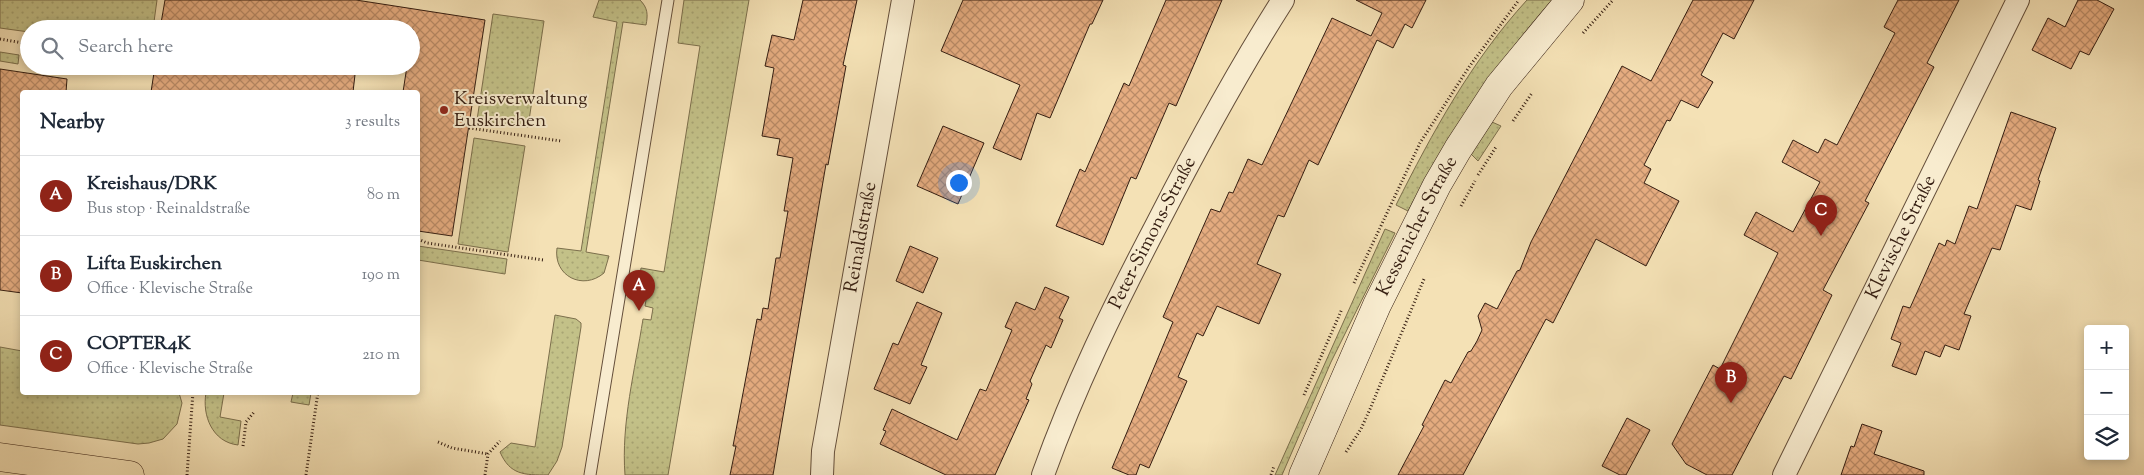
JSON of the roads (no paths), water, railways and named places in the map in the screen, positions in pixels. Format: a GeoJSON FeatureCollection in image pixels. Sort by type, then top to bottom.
{"type":"FeatureCollection","features":[{"type":"Feature","properties":{"kind":"main road","name":"Kessenicher Straße"},"geometry":{"type":"LineString","coordinates":[[1303,475],[1377,305],[1437,185],[1462,142],[1499,86],[1570,0]]}},
{"type":"Feature","properties":{"kind":"main road"},"geometry":{"type":"LineString","coordinates":[[0,457],[130,475]]}},
{"type":"Feature","properties":{"kind":"street","name":"Reinaldstraße"},"geometry":{"type":"LineString","coordinates":[[822,475],[823,451],[903,0]]}},
{"type":"Feature","properties":{"kind":"street","name":"Peter-Simons-Straße"},"geometry":{"type":"LineString","coordinates":[[1043,475],[1074,393],[1124,286],[1201,138],[1256,42],[1283,0]]}},
{"type":"Feature","properties":{"kind":"street","name":"Klevische Straße"},"geometry":{"type":"LineString","coordinates":[[1784,475],[2018,0]]}},
{"type":"Feature","properties":{"kind":"lane"},"geometry":{"type":"LineString","coordinates":[[590,475],[668,0]]}},
{"type":"Feature","properties":{"kind":"place","name":"Kreisverwaltung Euskirchen"},"geometry":{"type":"Point","coordinates":[444,110]}},
{"type":"Feature","properties":{"kind":"place","name":"COPTER4K"},"geometry":{"type":"Point","coordinates":[1821,236]}},
{"type":"Feature","properties":{"kind":"place","name":"Kreishaus/DRK"},"geometry":{"type":"Point","coordinates":[639,311]}},
{"type":"Feature","properties":{"kind":"place","name":"Lifta Euskirchen"},"geometry":{"type":"Point","coordinates":[1731,403]}}]}
